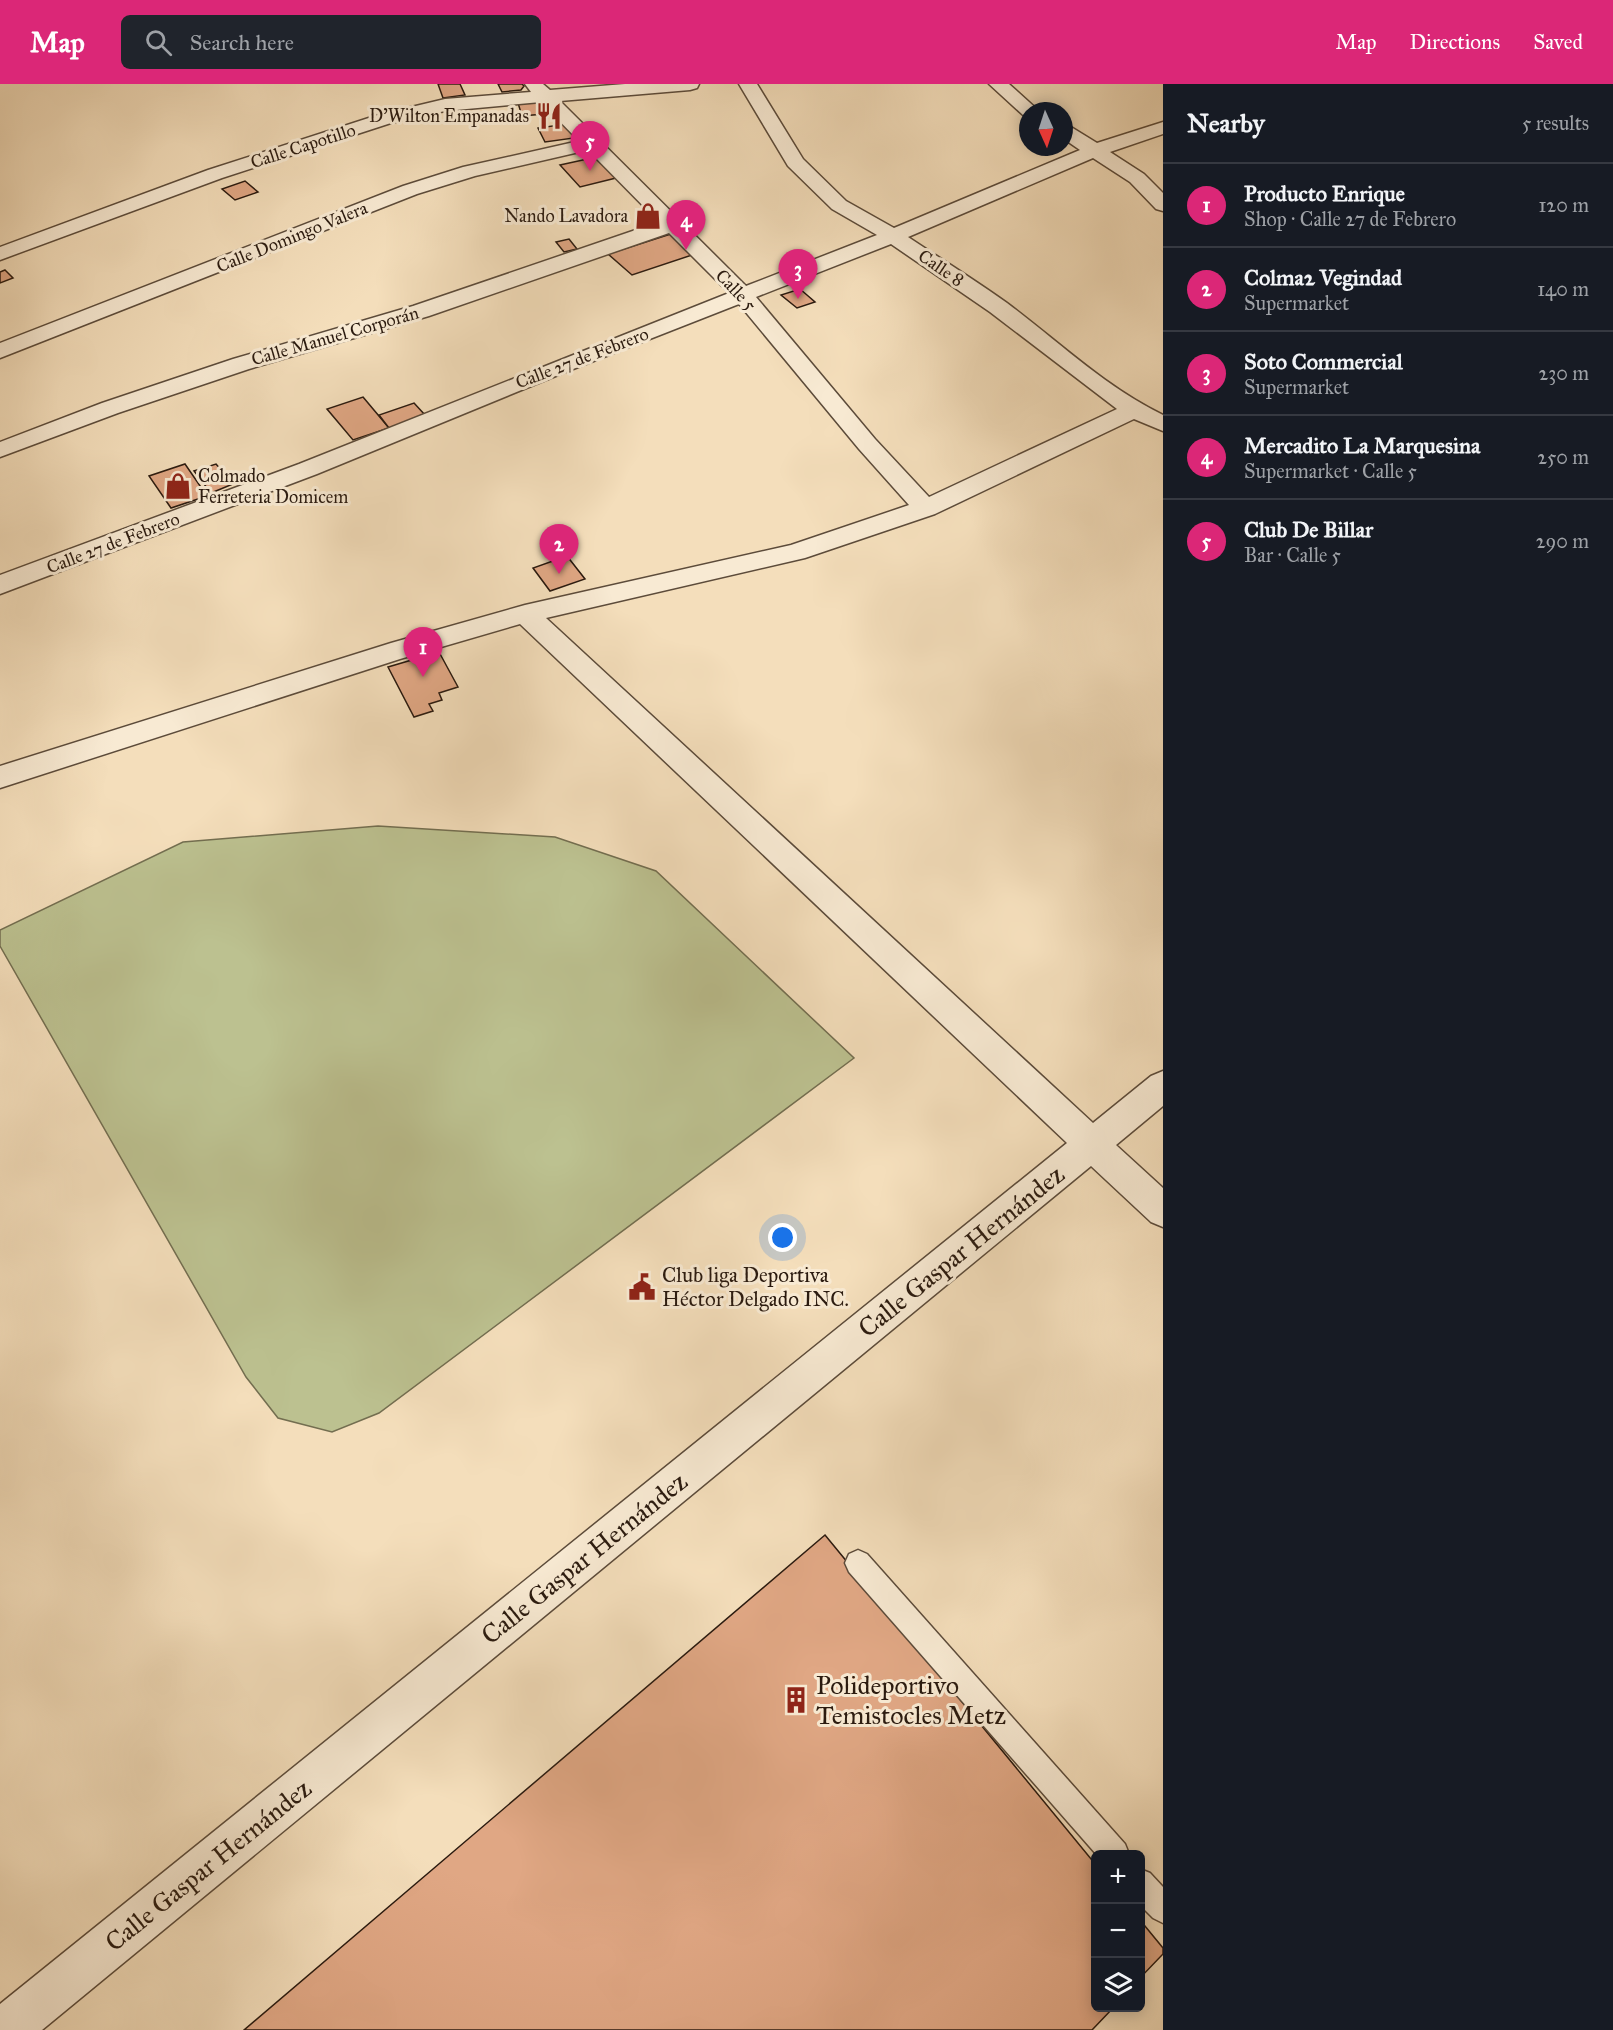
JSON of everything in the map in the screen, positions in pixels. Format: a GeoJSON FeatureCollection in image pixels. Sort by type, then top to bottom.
{"type":"FeatureCollection","features":[{"type":"Feature","properties":{"kind":"street","name":"Calle Capotillo"},"geometry":{"type":"LineString","coordinates":[[0,254],[215,174],[385,119],[445,105],[538,90],[690,84]]}},
{"type":"Feature","properties":{"kind":"street","name":"Calle 8"},"geometry":{"type":"LineString","coordinates":[[748,84],[795,162],[839,205],[893,236],[999,307],[1086,376],[1134,410],[1162,422]]}},
{"type":"Feature","properties":{"kind":"street"},"geometry":{"type":"LineString","coordinates":[[998,84],[1019,102]]}},
{"type":"Feature","properties":{"kind":"street","name":"Calle 5"},"geometry":{"type":"LineString","coordinates":[[538,90],[743,295],[867,444],[926,508]]}},
{"type":"Feature","properties":{"kind":"street","name":"Calle 27 de Febrero"},"geometry":{"type":"LineString","coordinates":[[0,585],[308,469],[555,368],[893,236],[1096,150],[1163,128]]}},
{"type":"Feature","properties":{"kind":"street"},"geometry":{"type":"LineString","coordinates":[[1073,136],[1137,178],[1163,205]]}},
{"type":"Feature","properties":{"kind":"street","name":"Calle Domingo Valera"},"geometry":{"type":"LineString","coordinates":[[0,351],[410,190],[470,171],[591,144]]}},
{"type":"Feature","properties":{"kind":"street","name":"Calle Manuel Corporán"},"geometry":{"type":"LineString","coordinates":[[0,450],[110,408],[241,364],[421,311],[672,225]]}},
{"type":"Feature","properties":{"kind":"street"},"geometry":{"type":"LineString","coordinates":[[0,777],[391,652],[525,614],[796,552],[926,508],[1134,410]]}},
{"type":"Feature","properties":{"kind":"street"},"geometry":{"type":"LineString","coordinates":[[525,614],[1093,1143],[1163,1211]]}},
{"type":"Feature","properties":{"kind":"street","name":"Calle Gaspar Hernández"},"geometry":{"type":"LineString","coordinates":[[5,2030],[1163,1086]]}},
{"type":"Feature","properties":{"kind":"lane"},"geometry":{"type":"LineString","coordinates":[[858,1563],[1111,1850]]}},
{"type":"Feature","properties":{"kind":"lane"},"geometry":{"type":"LineString","coordinates":[[1145,1888],[1163,1908]]}},
{"type":"Feature","properties":{"kind":"green space"},"geometry":{"type":"Polygon","coordinates":[[[378,826],[555,837],[656,871],[854,1058],[379,1413],[332,1432],[278,1418],[246,1377],[0,946],[0,930],[183,842],[378,826]]]}},
{"type":"Feature","properties":{"kind":"building"},"geometry":{"type":"Polygon","coordinates":[[[438,84],[460,84],[465,95],[443,98],[438,84]]]}},
{"type":"Feature","properties":{"kind":"building"},"geometry":{"type":"Polygon","coordinates":[[[498,84],[522,84],[524,86],[521,90],[502,92],[498,84]]]}},
{"type":"Feature","properties":{"kind":"building"},"geometry":{"type":"Polygon","coordinates":[[[551,101],[555,113],[522,116],[518,103],[551,101]]]}},
{"type":"Feature","properties":{"kind":"building"},"geometry":{"type":"Polygon","coordinates":[[[567,124],[574,138],[545,142],[538,128],[567,124]]]}},
{"type":"Feature","properties":{"kind":"building"},"geometry":{"type":"Polygon","coordinates":[[[601,156],[620,177],[580,187],[560,165],[601,156]]]}},
{"type":"Feature","properties":{"kind":"building"},"geometry":{"type":"Polygon","coordinates":[[[245,181],[258,192],[235,200],[222,189],[245,181]]]}},
{"type":"Feature","properties":{"kind":"building","name":"Nando Lavadora"},"geometry":{"type":"Polygon","coordinates":[[[652,211],[660,217],[645,222],[637,215],[652,211]]]}},
{"type":"Feature","properties":{"kind":"building"},"geometry":{"type":"Polygon","coordinates":[[[677,232],[701,252],[632,275],[608,254],[677,232]]]}},
{"type":"Feature","properties":{"kind":"building"},"geometry":{"type":"Polygon","coordinates":[[[569,239],[577,249],[564,252],[556,242],[569,239]]]}},
{"type":"Feature","properties":{"kind":"building"},"geometry":{"type":"Polygon","coordinates":[[[5,270],[13,278],[0,283],[0,272],[5,270]]]}},
{"type":"Feature","properties":{"kind":"building"},"geometry":{"type":"Polygon","coordinates":[[[800,289],[815,302],[797,308],[781,295],[800,289]]]}},
{"type":"Feature","properties":{"kind":"building"},"geometry":{"type":"Polygon","coordinates":[[[363,397],[389,428],[353,440],[327,409],[363,397]]]}},
{"type":"Feature","properties":{"kind":"building"},"geometry":{"type":"Polygon","coordinates":[[[414,403],[425,415],[389,428],[379,415],[414,403]]]}},
{"type":"Feature","properties":{"kind":"building","name":"Colmado Ferreteria Domicem"},"geometry":{"type":"Polygon","coordinates":[[[185,464],[207,496],[171,508],[149,476],[185,464]]]}},
{"type":"Feature","properties":{"kind":"building"},"geometry":{"type":"Polygon","coordinates":[[[216,464],[233,484],[211,493],[194,471],[216,464]]]}},
{"type":"Feature","properties":{"kind":"building"},"geometry":{"type":"Polygon","coordinates":[[[567,556],[585,579],[550,591],[533,568],[567,556]]]}},
{"type":"Feature","properties":{"kind":"building"},"geometry":{"type":"Polygon","coordinates":[[[439,652],[458,687],[439,693],[442,700],[429,704],[433,711],[414,717],[388,667],[439,652]]]}},
{"type":"Feature","properties":{"kind":"building","name":"Polideportivo Temistocles Metz"},"geometry":{"type":"Polygon","coordinates":[[[825,1535],[1091,1859],[1091,2012],[1109,2012],[1092,2030],[244,2030],[825,1535]]]}},
{"type":"Feature","properties":{"kind":"building"},"geometry":{"type":"Polygon","coordinates":[[[1145,1926],[1163,1948],[1163,1954],[1145,1973],[1145,1926]]]}},
{"type":"Feature","properties":{"kind":"place","name":"D'Wilton Empanadas"},"geometry":{"type":"Point","coordinates":[549,116]}},
{"type":"Feature","properties":{"kind":"place","name":"Club De Billar"},"geometry":{"type":"Point","coordinates":[590,171]}},
{"type":"Feature","properties":{"kind":"place","name":"Nando Lavadora"},"geometry":{"type":"Point","coordinates":[648,216]}},
{"type":"Feature","properties":{"kind":"place","name":"Mercadito La Marquesina"},"geometry":{"type":"Point","coordinates":[686,250]}},
{"type":"Feature","properties":{"kind":"place","name":"Soto Commercial"},"geometry":{"type":"Point","coordinates":[798,299]}},
{"type":"Feature","properties":{"kind":"place","name":"Colmado Ferreteria Domicem"},"geometry":{"type":"Point","coordinates":[178,486]}},
{"type":"Feature","properties":{"kind":"place","name":"Colma2 Vegindad"},"geometry":{"type":"Point","coordinates":[559,574]}},
{"type":"Feature","properties":{"kind":"place","name":"Producto Enrique"},"geometry":{"type":"Point","coordinates":[423,677]}},
{"type":"Feature","properties":{"kind":"place","name":"Club liga Deportiva Héctor Delgado INC."},"geometry":{"type":"Point","coordinates":[642,1287]}},
{"type":"Feature","properties":{"kind":"place","name":"Polideportivo Temistocles Metz"},"geometry":{"type":"Point","coordinates":[796,1700]}}]}
